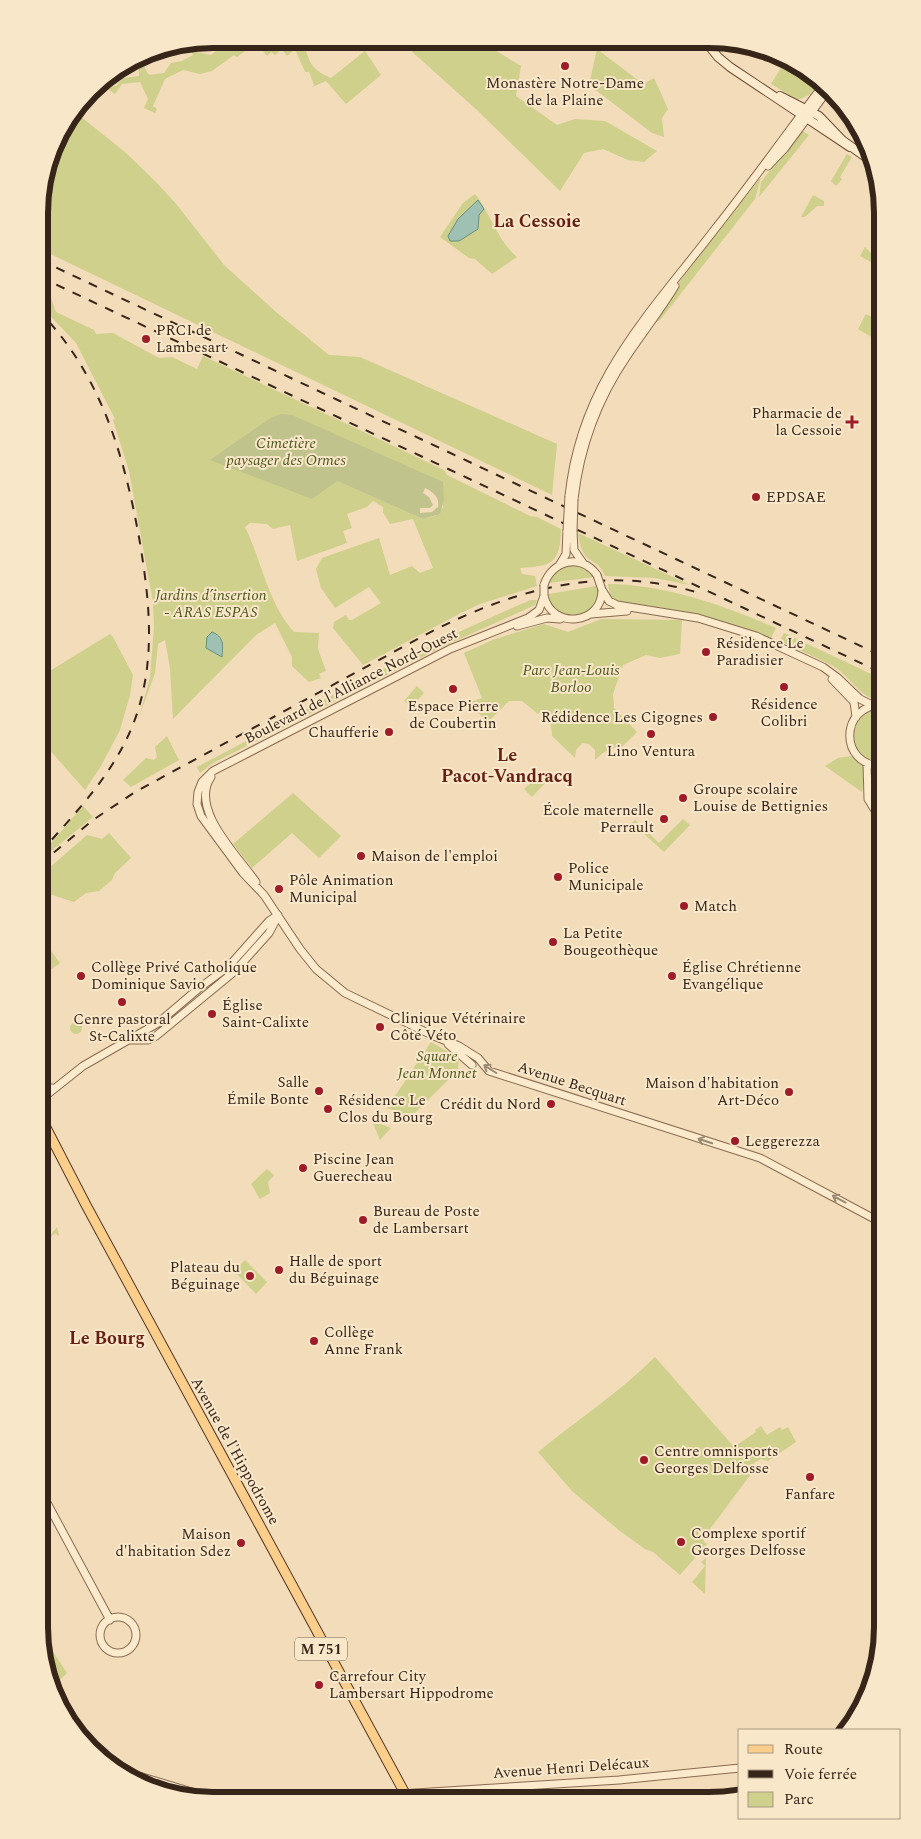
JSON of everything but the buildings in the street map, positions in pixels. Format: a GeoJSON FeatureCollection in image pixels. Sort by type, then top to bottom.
{"type":"FeatureCollection","features":[{"type":"Feature","properties":{"kind":"main road"},"geometry":{"type":"LineString","coordinates":[[711,48],[730,67],[863,156]]}},
{"type":"Feature","properties":{"kind":"main road"},"geometry":{"type":"LineString","coordinates":[[768,92],[809,110],[850,147]]}},
{"type":"Feature","properties":{"kind":"main road","name":"Avenue de l'Hippodrome"},"geometry":{"type":"LineString","coordinates":[[48,1131],[402,1792]]}},
{"type":"Feature","properties":{"kind":"main road","name":"Avenue de l'Hippodrome"},"geometry":{"type":"LineString","coordinates":[[48,1144],[402,1792]]}},
{"type":"Feature","properties":{"kind":"street"},"geometry":{"type":"LineString","coordinates":[[558,566],[566,554],[570,532],[571,498],[577,446],[593,401],[625,344],[804,117],[820,91]]}},
{"type":"Feature","properties":{"kind":"street"},"geometry":{"type":"LineString","coordinates":[[809,110],[824,95]]}},
{"type":"Feature","properties":{"kind":"street"},"geometry":{"type":"LineString","coordinates":[[570,532],[574,550],[583,563],[597,576],[602,590],[609,601],[617,605],[665,612],[732,627],[808,660],[830,672],[860,699],[874,704]]}},
{"type":"Feature","properties":{"kind":"street"},"geometry":{"type":"LineString","coordinates":[[583,563],[572,561],[558,566],[550,572],[544,586],[544,596],[552,612],[564,619],[578,620],[590,614],[605,611],[665,612]]}},
{"type":"Feature","properties":{"kind":"street"},"geometry":{"type":"LineString","coordinates":[[590,614],[599,603],[602,590]]}},
{"type":"Feature","properties":{"kind":"street","name":"Boulevard de l'Alliance Nord-Ouest"},"geometry":{"type":"LineString","coordinates":[[278,915],[264,895],[216,839],[201,816],[201,804],[206,784],[222,767],[450,649],[534,615],[539,610],[544,596]]}},
{"type":"Feature","properties":{"kind":"street","name":"Boulevard de l'Alliance Nord-Ouest"},"geometry":{"type":"LineString","coordinates":[[495,632],[544,619],[564,619]]}},
{"type":"Feature","properties":{"kind":"street"},"geometry":{"type":"LineString","coordinates":[[808,660],[833,680],[851,698],[856,706],[856,717]]}},
{"type":"Feature","properties":{"kind":"street"},"geometry":{"type":"LineString","coordinates":[[874,707],[864,710],[856,717],[851,727],[850,741],[856,754],[867,763],[874,764]]}},
{"type":"Feature","properties":{"kind":"street"},"geometry":{"type":"LineString","coordinates":[[867,763],[867,794],[870,807],[874,811]]}},
{"type":"Feature","properties":{"kind":"street"},"geometry":{"type":"LineString","coordinates":[[874,781],[872,787],[874,803]]}},
{"type":"Feature","properties":{"kind":"street"},"geometry":{"type":"LineString","coordinates":[[48,1093],[83,1066],[158,1023],[222,975],[269,921],[278,915],[302,953],[338,989],[439,1038],[472,1064]]}},
{"type":"Feature","properties":{"kind":"street","name":"Avenue Becquart"},"geometry":{"type":"LineString","coordinates":[[439,1038],[459,1046],[478,1058],[486,1069],[499,1074],[766,1160],[873,1218]]}},
{"type":"Feature","properties":{"kind":"street"},"geometry":{"type":"LineString","coordinates":[[48,1088],[55,1087]]}},
{"type":"Feature","properties":{"kind":"street"},"geometry":{"type":"LineString","coordinates":[[48,1505],[110,1620]]}},
{"type":"Feature","properties":{"kind":"street"},"geometry":{"type":"LineString","coordinates":[[124,1618],[135,1628],[136,1641],[126,1652],[111,1652],[102,1643],[101,1630],[110,1620],[124,1618]]}},
{"type":"Feature","properties":{"kind":"street","name":"Avenue Henri Delécaux"},"geometry":{"type":"LineString","coordinates":[[459,1792],[609,1781],[738,1768]]}},
{"type":"Feature","properties":{"kind":"street"},"geometry":{"type":"LineString","coordinates":[[151,1780],[175,1787]]}},
{"type":"Feature","properties":{"kind":"green space"},"geometry":{"type":"Polygon","coordinates":[[[220,48],[254,48],[248,49],[237,57],[234,55],[212,71],[200,74],[183,70],[165,79],[153,106],[157,109],[155,113],[144,108],[148,99],[140,82],[122,84],[115,94],[105,87],[116,86],[123,78],[139,76],[138,66],[142,64],[149,75],[164,73],[171,63],[182,61],[193,55],[190,49],[211,55],[220,48]]]}},
{"type":"Feature","properties":{"kind":"green space"},"geometry":{"type":"Polygon","coordinates":[[[261,48],[305,48],[309,60],[315,68],[331,78],[365,51],[381,75],[346,104],[326,81],[312,87],[314,85],[309,72],[305,72],[295,49],[287,56],[282,49],[275,55],[271,52],[267,56],[261,48]]]}},
{"type":"Feature","properties":{"kind":"green space"},"geometry":{"type":"Polygon","coordinates":[[[408,48],[491,48],[521,66],[516,96],[557,125],[575,119],[605,121],[657,151],[644,162],[628,160],[603,149],[584,153],[560,191],[478,111],[408,48]]]}},
{"type":"Feature","properties":{"kind":"green space"},"geometry":{"type":"Polygon","coordinates":[[[597,49],[643,84],[654,78],[668,109],[662,118],[664,137],[652,133],[589,85],[597,49]]]}},
{"type":"Feature","properties":{"kind":"green space"},"geometry":{"type":"Polygon","coordinates":[[[782,66],[800,75],[815,87],[809,95],[798,100],[771,84],[782,66]]]}},
{"type":"Feature","properties":{"kind":"green space"},"geometry":{"type":"Polygon","coordinates":[[[80,116],[126,153],[156,182],[177,205],[224,265],[276,312],[329,355],[360,357],[557,444],[552,495],[48,253],[48,202],[53,170],[60,149],[80,116]]]}},
{"type":"Feature","properties":{"kind":"green space"},"geometry":{"type":"Polygon","coordinates":[[[801,130],[809,135],[759,197],[761,182],[801,130]]]}},
{"type":"Feature","properties":{"kind":"green space"},"geometry":{"type":"Polygon","coordinates":[[[847,154],[852,157],[840,177],[842,179],[836,186],[831,181],[847,154]]]}},
{"type":"Feature","properties":{"kind":"green space"},"geometry":{"type":"Polygon","coordinates":[[[761,177],[755,199],[661,319],[652,325],[683,277],[761,177]]]}},
{"type":"Feature","properties":{"kind":"green space"},"geometry":{"type":"Polygon","coordinates":[[[475,194],[504,243],[517,257],[492,274],[475,259],[469,258],[440,237],[463,203],[475,194]]]}},
{"type":"Feature","properties":{"kind":"green space"},"geometry":{"type":"Polygon","coordinates":[[[813,195],[824,201],[824,206],[817,206],[805,217],[801,217],[813,195]]]}},
{"type":"Feature","properties":{"kind":"green space"},"geometry":{"type":"Polygon","coordinates":[[[865,247],[874,256],[874,264],[860,256],[865,247]]]}},
{"type":"Feature","properties":{"kind":"green space","name":"Jardins d’insertion - ARAS ESPAS"},"geometry":{"type":"Polygon","coordinates":[[[48,294],[56,312],[94,330],[96,334],[113,333],[159,358],[172,357],[197,369],[203,356],[444,470],[447,475],[530,516],[537,517],[561,529],[559,549],[556,556],[547,564],[520,568],[522,574],[535,576],[537,586],[480,604],[363,665],[333,628],[334,622],[346,615],[349,620],[352,620],[381,603],[369,587],[335,608],[321,588],[316,569],[322,558],[379,538],[390,575],[412,566],[420,573],[433,568],[413,519],[390,524],[383,512],[383,507],[373,501],[367,507],[347,514],[352,528],[343,531],[347,543],[297,561],[290,525],[273,529],[267,524],[250,523],[245,527],[278,608],[294,632],[319,633],[318,649],[326,671],[319,674],[321,678],[309,682],[292,666],[292,657],[275,623],[256,635],[173,719],[170,668],[165,640],[158,644],[155,673],[139,717],[150,678],[154,627],[153,602],[129,471],[113,420],[115,419],[76,343],[48,313],[48,294]],[[337,481],[423,519],[435,516],[443,507],[443,482],[337,481]]]}},
{"type":"Feature","properties":{"kind":"green space"},"geometry":{"type":"Polygon","coordinates":[[[866,314],[874,318],[874,338],[858,329],[866,314]]]}},
{"type":"Feature","properties":{"kind":"green space","name":"Cimetière paysager des Ormes"},"geometry":{"type":"Polygon","coordinates":[[[281,414],[292,415],[443,482],[444,500],[440,514],[423,519],[337,481],[312,499],[210,460],[272,417],[281,414]],[[425,488],[423,493],[429,497],[433,505],[430,508],[420,508],[420,513],[432,512],[438,507],[437,498],[425,488]]]}},
{"type":"Feature","properties":{"kind":"green space"},"geometry":{"type":"Polygon","coordinates":[[[578,533],[690,585],[655,578],[605,576],[598,565],[583,552],[578,533]]]}},
{"type":"Feature","properties":{"kind":"green space"},"geometry":{"type":"Polygon","coordinates":[[[571,564],[586,568],[594,577],[549,583],[557,571],[571,564]]]}},
{"type":"Feature","properties":{"kind":"green space"},"geometry":{"type":"Polygon","coordinates":[[[608,584],[630,585],[673,592],[715,604],[776,628],[771,638],[706,616],[617,601],[610,596],[608,584]]]}},
{"type":"Feature","properties":{"kind":"green space"},"geometry":{"type":"Polygon","coordinates":[[[596,586],[597,597],[594,606],[586,613],[577,616],[567,616],[558,613],[552,606],[549,594],[596,586]]]}},
{"type":"Feature","properties":{"kind":"green space"},"geometry":{"type":"Polygon","coordinates":[[[531,600],[537,600],[535,605],[440,648],[213,763],[200,773],[197,767],[321,701],[446,638],[531,600]]]}},
{"type":"Feature","properties":{"kind":"green space","name":"Parc Jean-Louis Borloo"},"geometry":{"type":"Polygon","coordinates":[[[601,619],[682,620],[680,654],[660,658],[646,655],[623,665],[613,694],[614,708],[637,732],[622,747],[614,747],[607,750],[595,760],[595,750],[589,744],[582,743],[576,750],[575,758],[552,736],[551,725],[546,717],[540,712],[538,714],[522,701],[509,701],[488,722],[468,703],[482,698],[464,653],[495,639],[544,624],[568,632],[601,619]]]}},
{"type":"Feature","properties":{"kind":"green space"},"geometry":{"type":"Polygon","coordinates":[[[784,633],[874,675],[874,699],[862,692],[833,666],[780,641],[784,633]]]}},
{"type":"Feature","properties":{"kind":"green space"},"geometry":{"type":"Polygon","coordinates":[[[110,634],[133,675],[130,695],[120,730],[101,766],[85,790],[48,748],[48,672],[110,634]]]}},
{"type":"Feature","properties":{"kind":"green space"},"geometry":{"type":"Polygon","coordinates":[[[417,686],[424,693],[411,707],[404,701],[417,686]]]}},
{"type":"Feature","properties":{"kind":"green space"},"geometry":{"type":"Polygon","coordinates":[[[874,710],[874,761],[861,754],[854,736],[856,726],[861,717],[874,710]]]}},
{"type":"Feature","properties":{"kind":"green space"},"geometry":{"type":"Polygon","coordinates":[[[167,736],[179,760],[131,787],[123,780],[146,758],[154,760],[157,757],[155,747],[167,736]]]}},
{"type":"Feature","properties":{"kind":"green space"},"geometry":{"type":"Polygon","coordinates":[[[851,756],[860,762],[865,771],[862,792],[825,766],[838,758],[851,756]]]}},
{"type":"Feature","properties":{"kind":"green space"},"geometry":{"type":"Polygon","coordinates":[[[541,773],[548,780],[532,797],[524,789],[541,773]]]}},
{"type":"Feature","properties":{"kind":"green space"},"geometry":{"type":"Polygon","coordinates":[[[293,793],[341,836],[319,858],[292,833],[252,868],[233,844],[293,793]]]}},
{"type":"Feature","properties":{"kind":"green space"},"geometry":{"type":"Polygon","coordinates":[[[83,806],[93,817],[48,854],[48,847],[83,806]]]}},
{"type":"Feature","properties":{"kind":"green space"},"geometry":{"type":"Polygon","coordinates":[[[683,819],[690,825],[664,852],[632,823],[635,820],[659,843],[683,819]]]}},
{"type":"Feature","properties":{"kind":"green space"},"geometry":{"type":"Polygon","coordinates":[[[109,833],[131,858],[115,873],[112,880],[99,891],[86,893],[74,902],[48,895],[48,869],[87,835],[102,839],[109,833]]]}},
{"type":"Feature","properties":{"kind":"green space"},"geometry":{"type":"Polygon","coordinates":[[[48,947],[60,963],[48,972],[48,947]]]}},
{"type":"Feature","properties":{"kind":"green space"},"geometry":{"type":"Polygon","coordinates":[[[76,1022],[82,1028],[76,1034],[70,1028],[76,1022]]]}},
{"type":"Feature","properties":{"kind":"green space","name":"Square Jean Monnet"},"geometry":{"type":"Polygon","coordinates":[[[431,1042],[459,1058],[458,1070],[415,1113],[405,1115],[387,1108],[431,1042]]]}},
{"type":"Feature","properties":{"kind":"green space"},"geometry":{"type":"Polygon","coordinates":[[[373,1123],[391,1128],[380,1140],[373,1123]]]}},
{"type":"Feature","properties":{"kind":"green space"},"geometry":{"type":"Polygon","coordinates":[[[267,1169],[274,1175],[268,1182],[270,1193],[260,1199],[251,1184],[267,1169]]]}},
{"type":"Feature","properties":{"kind":"green space"},"geometry":{"type":"Polygon","coordinates":[[[57,1227],[59,1236],[55,1233],[48,1240],[48,1235],[50,1236],[57,1227]]]}},
{"type":"Feature","properties":{"kind":"green space","name":"Plateau du Béguinage"},"geometry":{"type":"Polygon","coordinates":[[[245,1260],[267,1282],[256,1294],[234,1271],[245,1260]]]}},
{"type":"Feature","properties":{"kind":"green space","name":"Centre omnisports Georges Delfosse"},"geometry":{"type":"Polygon","coordinates":[[[655,1357],[734,1447],[756,1432],[755,1430],[761,1426],[767,1435],[780,1427],[782,1430],[788,1427],[796,1442],[768,1461],[761,1459],[754,1463],[754,1470],[707,1533],[708,1535],[703,1541],[707,1544],[680,1575],[653,1552],[645,1549],[620,1531],[572,1491],[538,1452],[612,1395],[655,1357]]]}},
{"type":"Feature","properties":{"kind":"green space"},"geometry":{"type":"Polygon","coordinates":[[[706,1558],[705,1594],[692,1582],[705,1566],[701,1562],[706,1558]]]}},
{"type":"Feature","properties":{"kind":"green space"},"geometry":{"type":"Polygon","coordinates":[[[49,1645],[67,1673],[58,1682],[49,1645]]]}},
{"type":"Feature","properties":{"kind":"shaded area"},"geometry":{"type":"Polygon","coordinates":[[[478,200],[484,209],[479,215],[478,229],[459,241],[450,241],[448,236],[458,219],[478,200]]]}},
{"type":"Feature","properties":{"kind":"shaded area"},"geometry":{"type":"Polygon","coordinates":[[[212,632],[221,639],[222,657],[206,648],[207,637],[212,632]]]}},
{"type":"Feature","properties":{"kind":"railway"},"geometry":{"type":"LineString","coordinates":[[48,264],[874,652]]}},
{"type":"Feature","properties":{"kind":"railway"},"geometry":{"type":"LineString","coordinates":[[48,281],[874,669]]}},
{"type":"Feature","properties":{"kind":"railway"},"geometry":{"type":"LineString","coordinates":[[48,322],[80,363],[108,420],[118,449],[127,480],[140,543],[149,633],[146,678],[141,700],[126,741],[93,792],[48,844]]}},
{"type":"Feature","properties":{"kind":"railway"},"geometry":{"type":"LineString","coordinates":[[48,857],[93,820],[135,792],[425,635],[491,605],[524,594],[558,586],[593,581],[663,584],[699,593]]}},
{"type":"Feature","properties":{"kind":"place","name":"Monastère Notre-Dame de la Plaine"},"geometry":{"type":"Point","coordinates":[565,66]}},
{"type":"Feature","properties":{"kind":"place","name":"PRCI de Lambesart"},"geometry":{"type":"Point","coordinates":[146,339]}},
{"type":"Feature","properties":{"kind":"place","name":"Pharmacie de la Cessoie"},"geometry":{"type":"Point","coordinates":[852,422]}},
{"type":"Feature","properties":{"kind":"place","name":"EPDSAE"},"geometry":{"type":"Point","coordinates":[756,497]}},
{"type":"Feature","properties":{"kind":"place","name":"Résidence Le Paradisier"},"geometry":{"type":"Point","coordinates":[706,652]}},
{"type":"Feature","properties":{"kind":"place","name":"Résidence Colibri"},"geometry":{"type":"Point","coordinates":[784,687]}},
{"type":"Feature","properties":{"kind":"place","name":"Espace Pierre de Coubertin"},"geometry":{"type":"Point","coordinates":[453,689]}},
{"type":"Feature","properties":{"kind":"place","name":"Rédidence Les Cigognes"},"geometry":{"type":"Point","coordinates":[713,717]}},
{"type":"Feature","properties":{"kind":"place","name":"Chaufferie"},"geometry":{"type":"Point","coordinates":[389,732]}},
{"type":"Feature","properties":{"kind":"place","name":"Lino Ventura"},"geometry":{"type":"Point","coordinates":[651,734]}},
{"type":"Feature","properties":{"kind":"place","name":"Groupe scolaire Louise de Bettignies"},"geometry":{"type":"Point","coordinates":[683,798]}},
{"type":"Feature","properties":{"kind":"place","name":"École maternelle Perrault"},"geometry":{"type":"Point","coordinates":[664,819]}},
{"type":"Feature","properties":{"kind":"place","name":"Maison de l'emploi"},"geometry":{"type":"Point","coordinates":[361,856]}},
{"type":"Feature","properties":{"kind":"place","name":"Police Municipale"},"geometry":{"type":"Point","coordinates":[558,877]}},
{"type":"Feature","properties":{"kind":"place","name":"Pôle Animation Municipal"},"geometry":{"type":"Point","coordinates":[279,889]}},
{"type":"Feature","properties":{"kind":"place","name":"Match"},"geometry":{"type":"Point","coordinates":[684,906]}},
{"type":"Feature","properties":{"kind":"place","name":"La Petite Bougeothèque"},"geometry":{"type":"Point","coordinates":[553,942]}},
{"type":"Feature","properties":{"kind":"place","name":"Collège Privé Catholique Dominique Savio"},"geometry":{"type":"Point","coordinates":[81,976]}},
{"type":"Feature","properties":{"kind":"place","name":"Église Chrétienne Evangélique"},"geometry":{"type":"Point","coordinates":[672,976]}},
{"type":"Feature","properties":{"kind":"place","name":"Cenre pastoral St-Calixte"},"geometry":{"type":"Point","coordinates":[122,1002]}},
{"type":"Feature","properties":{"kind":"place","name":"Église Saint-Calixte"},"geometry":{"type":"Point","coordinates":[212,1014]}},
{"type":"Feature","properties":{"kind":"place","name":"Clinique Vétérinaire Côté Véto"},"geometry":{"type":"Point","coordinates":[380,1027]}},
{"type":"Feature","properties":{"kind":"place","name":"Salle Émile Bonte"},"geometry":{"type":"Point","coordinates":[319,1091]}},
{"type":"Feature","properties":{"kind":"place","name":"Maison d'habitation Art-Déco"},"geometry":{"type":"Point","coordinates":[789,1092]}},
{"type":"Feature","properties":{"kind":"place","name":"Crédit du Nord"},"geometry":{"type":"Point","coordinates":[551,1104]}},
{"type":"Feature","properties":{"kind":"place","name":"Résidence Le Clos du Bourg"},"geometry":{"type":"Point","coordinates":[328,1109]}},
{"type":"Feature","properties":{"kind":"place","name":"Leggerezza"},"geometry":{"type":"Point","coordinates":[735,1141]}},
{"type":"Feature","properties":{"kind":"place","name":"Piscine Jean Guerecheau"},"geometry":{"type":"Point","coordinates":[303,1168]}},
{"type":"Feature","properties":{"kind":"place","name":"Bureau de Poste de Lambersart"},"geometry":{"type":"Point","coordinates":[363,1220]}},
{"type":"Feature","properties":{"kind":"place","name":"Halle de sport du Béguinage"},"geometry":{"type":"Point","coordinates":[279,1270]}},
{"type":"Feature","properties":{"kind":"place","name":"Plateau du Béguinage"},"geometry":{"type":"Point","coordinates":[250,1276]}},
{"type":"Feature","properties":{"kind":"place","name":"Collège Anne Frank"},"geometry":{"type":"Point","coordinates":[314,1341]}},
{"type":"Feature","properties":{"kind":"place","name":"Centre omnisports Georges Delfosse"},"geometry":{"type":"Point","coordinates":[644,1460]}},
{"type":"Feature","properties":{"kind":"place","name":"Fanfare"},"geometry":{"type":"Point","coordinates":[810,1477]}},
{"type":"Feature","properties":{"kind":"place","name":"Complexe sportif Georges Delfosse"},"geometry":{"type":"Point","coordinates":[681,1542]}},
{"type":"Feature","properties":{"kind":"place","name":"Maison d'habitation Sdez"},"geometry":{"type":"Point","coordinates":[241,1543]}},
{"type":"Feature","properties":{"kind":"place","name":"Carrefour City Lambersart Hippodrome"},"geometry":{"type":"Point","coordinates":[319,1685]}},
{"type":"Feature","properties":{"kind":"district","name":"La Cessoie"},"geometry":{"type":"Point","coordinates":[537,221]}},
{"type":"Feature","properties":{"kind":"district","name":"Le Pacot-Vandracq"},"geometry":{"type":"Point","coordinates":[507,765]}},
{"type":"Feature","properties":{"kind":"district","name":"Le Bourg"},"geometry":{"type":"Point","coordinates":[107,1338]}}]}
